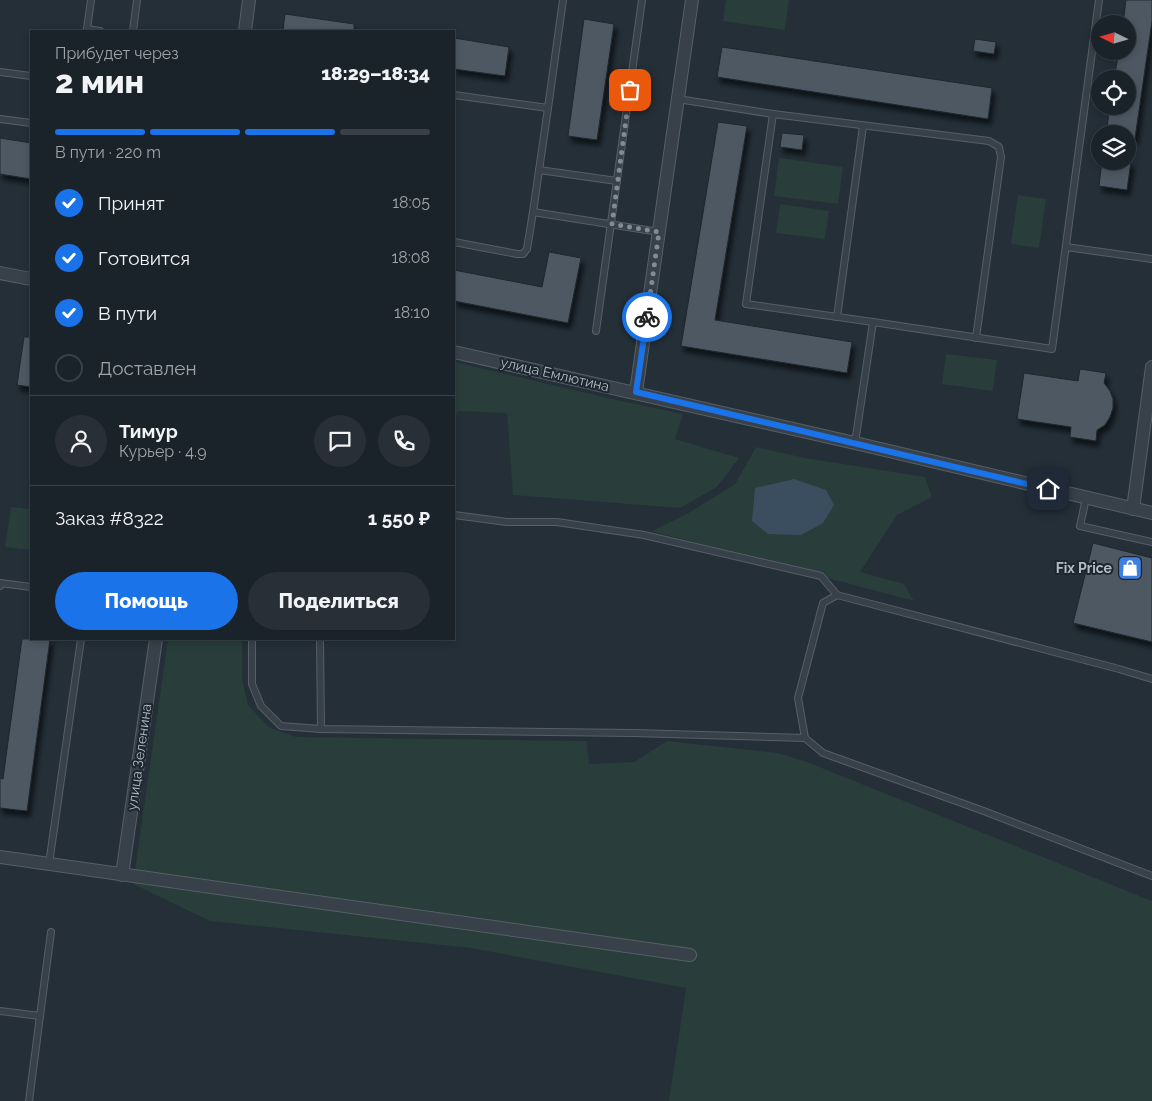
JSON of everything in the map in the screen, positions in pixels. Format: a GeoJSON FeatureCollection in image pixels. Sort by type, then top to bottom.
{"type":"FeatureCollection","features":[{"type":"Feature","properties":{"kind":"street"},"geometry":{"type":"LineString","coordinates":[[245,30],[250,0]]}},
{"type":"Feature","properties":{"kind":"street"},"geometry":{"type":"LineString","coordinates":[[636,392],[692,0]]}},
{"type":"Feature","properties":{"kind":"street"},"geometry":{"type":"LineString","coordinates":[[0,274],[30,279]]}},
{"type":"Feature","properties":{"kind":"street","name":"улица Емлютина"},"geometry":{"type":"LineString","coordinates":[[455,352],[636,392],[1152,513]]}},
{"type":"Feature","properties":{"kind":"street"},"geometry":{"type":"LineString","coordinates":[[1133,509],[1152,367]]}},
{"type":"Feature","properties":{"kind":"street","name":"улица Зеленина"},"geometry":{"type":"LineString","coordinates":[[122,875],[156,640]]}},
{"type":"Feature","properties":{"kind":"street"},"geometry":{"type":"LineString","coordinates":[[0,857],[690,955]]}},
{"type":"Feature","properties":{"kind":"lane"},"geometry":{"type":"LineString","coordinates":[[86,30],[91,0]]}},
{"type":"Feature","properties":{"kind":"lane"},"geometry":{"type":"LineString","coordinates":[[133,30],[137,0]]}},
{"type":"Feature","properties":{"kind":"lane"},"geometry":{"type":"LineString","coordinates":[[455,242],[517,254],[523,254],[527,249],[563,0]]}},
{"type":"Feature","properties":{"kind":"lane"},"geometry":{"type":"LineString","coordinates":[[596,331],[642,0]]}},
{"type":"Feature","properties":{"kind":"lane"},"geometry":{"type":"LineString","coordinates":[[773,114],[746,304],[1052,349],[1099,0]]}},
{"type":"Feature","properties":{"kind":"lane"},"geometry":{"type":"LineString","coordinates":[[0,72],[30,76]]}},
{"type":"Feature","properties":{"kind":"lane"},"geometry":{"type":"LineString","coordinates":[[455,94],[548,108]]}},
{"type":"Feature","properties":{"kind":"lane"},"geometry":{"type":"LineString","coordinates":[[678,99],[773,114],[989,141],[1000,147],[1001,157],[976,338]]}},
{"type":"Feature","properties":{"kind":"lane"},"geometry":{"type":"LineString","coordinates":[[0,119],[30,123]]}},
{"type":"Feature","properties":{"kind":"lane"},"geometry":{"type":"LineString","coordinates":[[837,317],[863,126]]}},
{"type":"Feature","properties":{"kind":"lane"},"geometry":{"type":"LineString","coordinates":[[539,170],[617,181]]}},
{"type":"Feature","properties":{"kind":"lane"},"geometry":{"type":"LineString","coordinates":[[533,212],[659,232]]}},
{"type":"Feature","properties":{"kind":"lane"},"geometry":{"type":"LineString","coordinates":[[1066,247],[1152,259]]}},
{"type":"Feature","properties":{"kind":"lane"},"geometry":{"type":"LineString","coordinates":[[855,443],[873,322]]}},
{"type":"Feature","properties":{"kind":"lane"},"geometry":{"type":"LineString","coordinates":[[1086,498],[1080,526],[1152,542]]}},
{"type":"Feature","properties":{"kind":"lane"},"geometry":{"type":"LineString","coordinates":[[455,515],[507,522],[558,522],[644,535],[821,576],[837,595],[1152,679]]}},
{"type":"Feature","properties":{"kind":"lane"},"geometry":{"type":"LineString","coordinates":[[0,586],[0,583],[30,587]]}},
{"type":"Feature","properties":{"kind":"lane"},"geometry":{"type":"LineString","coordinates":[[805,738],[798,698],[823,603],[837,595]]}},
{"type":"Feature","properties":{"kind":"lane"},"geometry":{"type":"LineString","coordinates":[[49,864],[81,640]]}},
{"type":"Feature","properties":{"kind":"lane"},"geometry":{"type":"LineString","coordinates":[[252,640],[252,684],[261,706],[281,726],[321,729],[633,733],[805,738],[824,753],[981,810],[1152,876]]}},
{"type":"Feature","properties":{"kind":"lane"},"geometry":{"type":"LineString","coordinates":[[320,640],[321,729]]}},
{"type":"Feature","properties":{"kind":"lane"},"geometry":{"type":"LineString","coordinates":[[29,1101],[51,932]]}},
{"type":"Feature","properties":{"kind":"lane"},"geometry":{"type":"LineString","coordinates":[[0,1011],[40,1016]]}},
{"type":"Feature","properties":{"kind":"green space"},"geometry":{"type":"Polygon","coordinates":[[[726,0],[789,0],[785,30],[723,21],[726,0]]]}},
{"type":"Feature","properties":{"kind":"green space"},"geometry":{"type":"Polygon","coordinates":[[[779,158],[843,167],[838,204],[774,196],[779,158]]]}},
{"type":"Feature","properties":{"kind":"green space"},"geometry":{"type":"Polygon","coordinates":[[[1018,195],[1046,199],[1039,248],[1011,244],[1018,195]]]}},
{"type":"Feature","properties":{"kind":"green space"},"geometry":{"type":"Polygon","coordinates":[[[780,204],[829,211],[825,239],[776,233],[780,204]]]}},
{"type":"Feature","properties":{"kind":"green space"},"geometry":{"type":"Polygon","coordinates":[[[946,354],[997,360],[993,391],[942,384],[946,354]]]}},
{"type":"Feature","properties":{"kind":"green space"},"geometry":{"type":"Polygon","coordinates":[[[455,362],[683,414],[675,439],[739,458],[717,487],[680,508],[513,495],[507,413],[458,411],[455,418],[455,362]]]}},
{"type":"Feature","properties":{"kind":"green space"},"geometry":{"type":"Polygon","coordinates":[[[756,447],[805,458],[925,477],[932,497],[897,515],[860,572],[904,584],[914,601],[652,531],[687,514],[735,484],[756,447]]]}},
{"type":"Feature","properties":{"kind":"green space"},"geometry":{"type":"Polygon","coordinates":[[[11,507],[30,509],[30,550],[5,547],[11,507]]]}},
{"type":"Feature","properties":{"kind":"green space"},"geometry":{"type":"Polygon","coordinates":[[[168,640],[242,640],[242,679],[248,705],[269,727],[296,737],[587,741],[589,764],[634,762],[667,741],[778,753],[807,762],[1152,901],[1152,1101],[669,1101],[686,988],[471,948],[210,921],[133,884],[168,640]]]}},
{"type":"Feature","properties":{"kind":"water"},"geometry":{"type":"Polygon","coordinates":[[[794,479],[826,490],[834,505],[823,523],[801,535],[768,534],[752,521],[755,488],[794,479]]]}},
{"type":"Feature","properties":{"kind":"building"},"geometry":{"type":"Polygon","coordinates":[[[1126,0],[1152,0],[1152,21],[1136,131],[1136,125],[1107,125],[1109,115],[1136,115],[1136,70],[1116,70],[1117,60],[1136,60],[1136,15],[1124,15],[1126,0]]]}},
{"type":"Feature","properties":{"kind":"building"},"geometry":{"type":"Polygon","coordinates":[[[285,14],[354,24],[354,30],[283,30],[285,14]]]}},
{"type":"Feature","properties":{"kind":"building"},"geometry":{"type":"Polygon","coordinates":[[[584,19],[614,24],[597,140],[568,136],[584,19]]]}},
{"type":"Feature","properties":{"kind":"building"},"geometry":{"type":"Polygon","coordinates":[[[455,38],[509,47],[505,76],[455,69],[455,38]]]}},
{"type":"Feature","properties":{"kind":"building"},"geometry":{"type":"Polygon","coordinates":[[[975,39],[996,42],[994,54],[973,51],[975,39]]]}},
{"type":"Feature","properties":{"kind":"building"},"geometry":{"type":"Polygon","coordinates":[[[722,47],[992,88],[988,119],[717,77],[722,47]]]}},
{"type":"Feature","properties":{"kind":"building"},"geometry":{"type":"Polygon","coordinates":[[[718,122],[747,126],[715,320],[852,342],[847,373],[681,346],[718,122]]]}},
{"type":"Feature","properties":{"kind":"building"},"geometry":{"type":"Polygon","coordinates":[[[782,133],[804,135],[802,150],[780,147],[782,133]]]}},
{"type":"Feature","properties":{"kind":"building"},"geometry":{"type":"Polygon","coordinates":[[[0,138],[30,143],[30,179],[0,174],[0,138]]]}},
{"type":"Feature","properties":{"kind":"building"},"geometry":{"type":"Polygon","coordinates":[[[1101,170],[1130,170],[1127,190],[1099,186],[1101,170]]]}},
{"type":"Feature","properties":{"kind":"building"},"geometry":{"type":"Polygon","coordinates":[[[549,252],[581,258],[568,323],[455,301],[455,270],[542,287],[549,252]]]}},
{"type":"Feature","properties":{"kind":"building"},"geometry":{"type":"Polygon","coordinates":[[[24,337],[30,337],[30,387],[17,385],[24,337]]]}},
{"type":"Feature","properties":{"kind":"building"},"geometry":{"type":"Polygon","coordinates":[[[1080,369],[1106,373],[1104,383],[1113,399],[1110,417],[1105,425],[1097,430],[1096,441],[1070,437],[1071,427],[1017,419],[1024,373],[1078,381],[1080,369]]]}},
{"type":"Feature","properties":{"kind":"building"},"geometry":{"type":"Polygon","coordinates":[[[1093,543],[1152,558],[1152,642],[1073,623],[1093,543]]]}},
{"type":"Feature","properties":{"kind":"building"},"geometry":{"type":"Polygon","coordinates":[[[22,639],[50,640],[27,811],[0,808],[0,778],[3,779],[22,639]]]}},
{"type":"Feature","properties":{"kind":"way so far"},"geometry":{"type":"LineString","coordinates":[[630,90],[612,224],[659,232],[647,317]]}},
{"type":"Feature","properties":{"kind":"place","name":"Fix Price"},"geometry":{"type":"Point","coordinates":[1130,568]}},
{"type":"Feature","properties":{"kind":"route"},"geometry":{"type":"LineString","coordinates":[[647,317],[636,392],[1048,489]]}}]}
